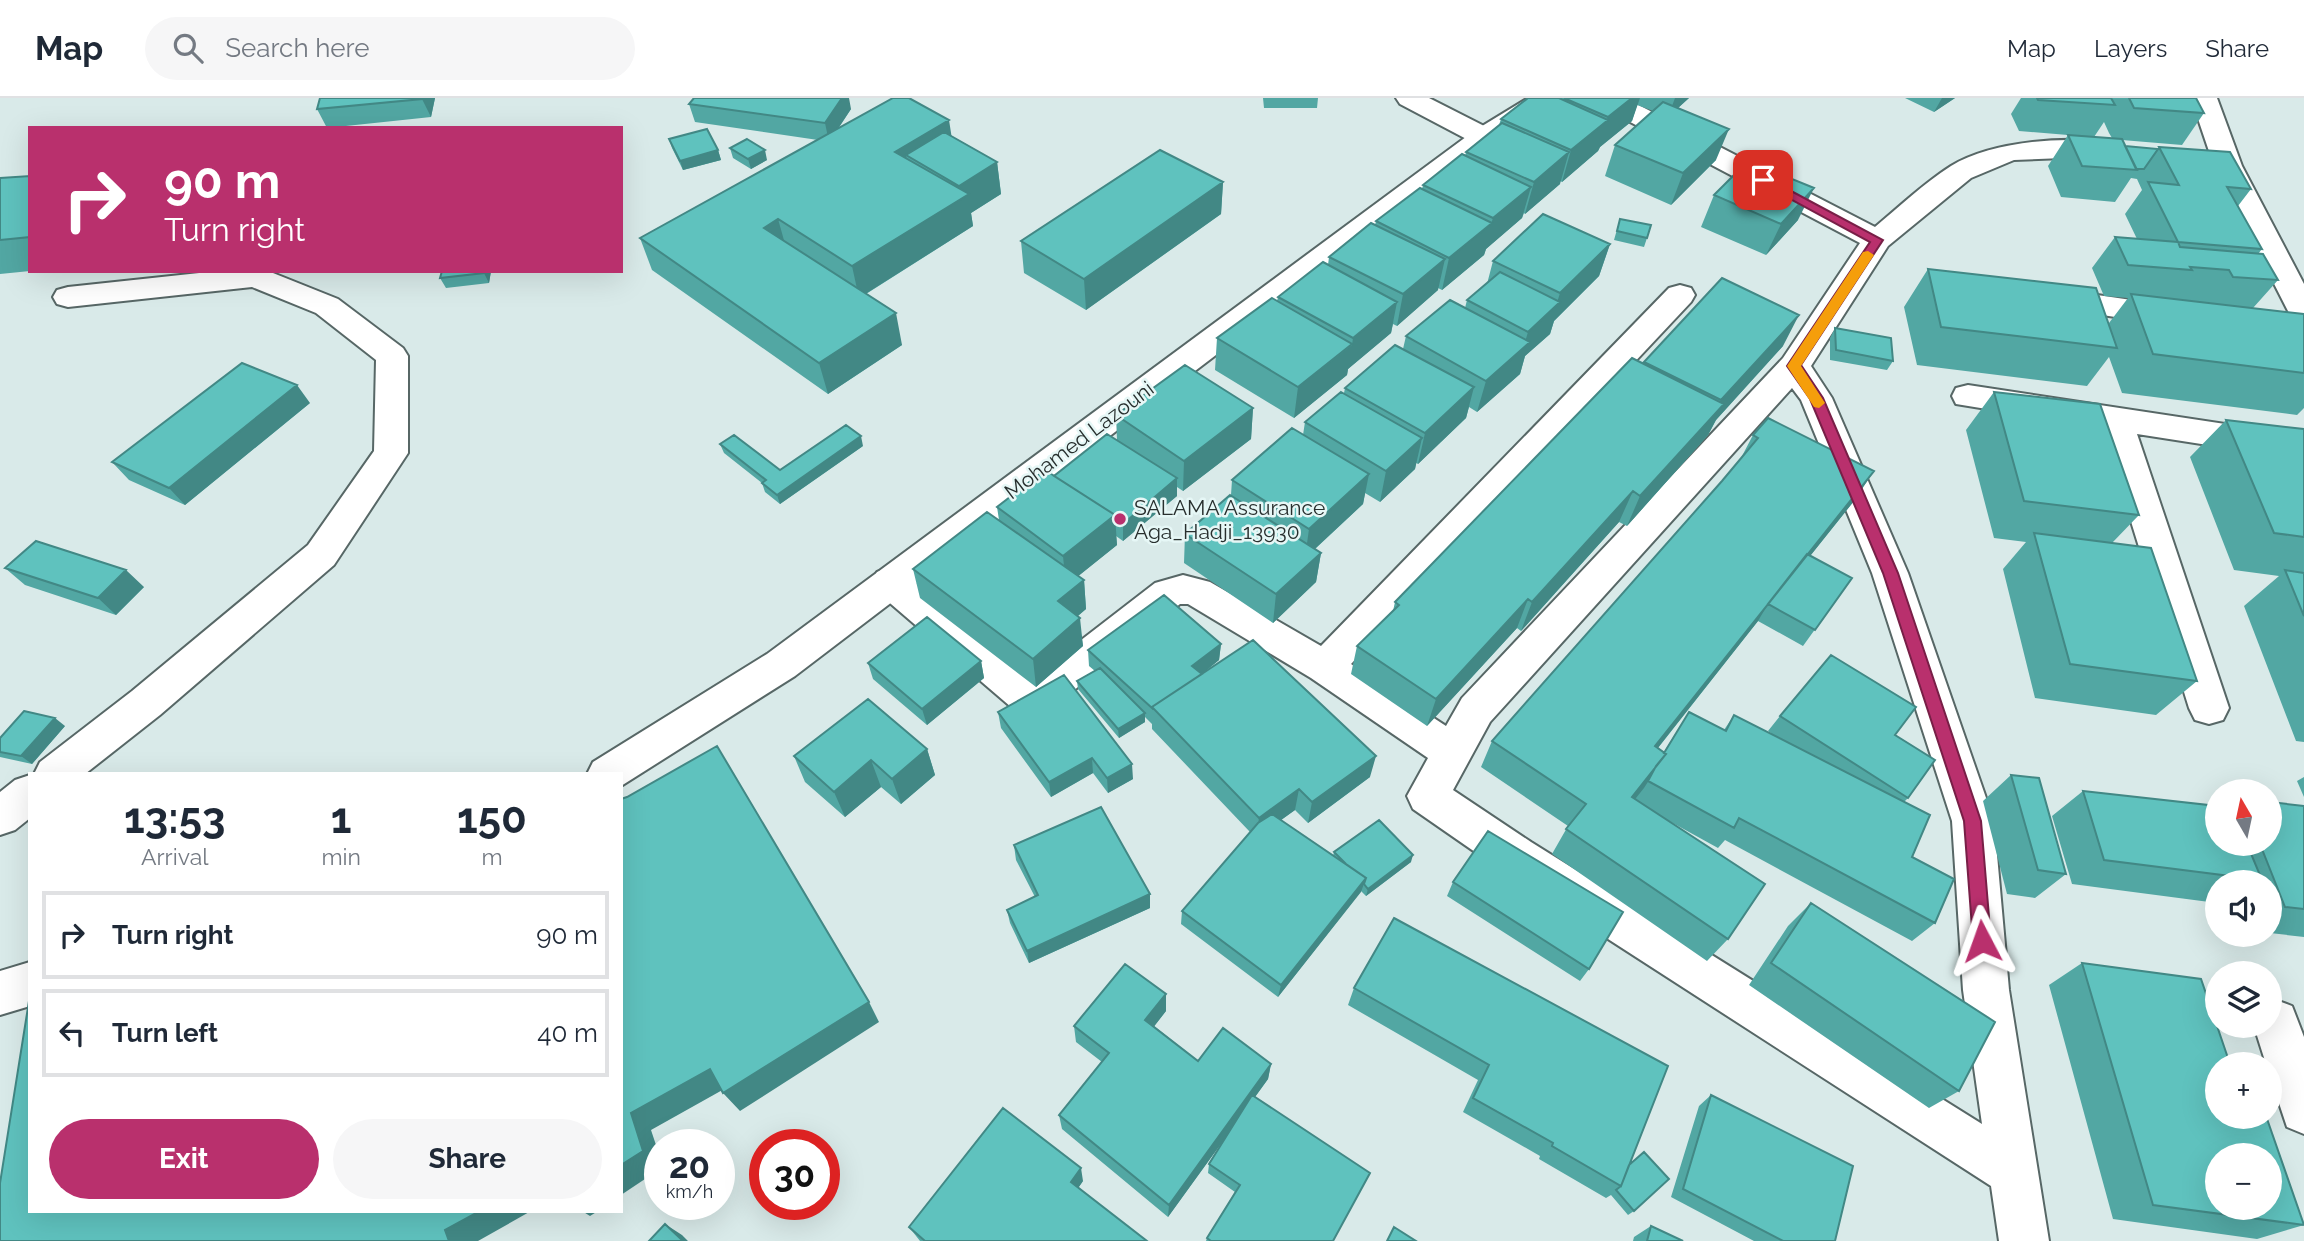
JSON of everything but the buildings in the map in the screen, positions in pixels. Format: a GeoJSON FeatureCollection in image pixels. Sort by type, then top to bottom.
{"type":"FeatureCollection","features":[{"type":"Feature","properties":{"kind":"street"},"geometry":{"type":"LineString","coordinates":[[1409,98],[1484,137]]}},
{"type":"Feature","properties":{"kind":"street","name":"Mohamed Lazouni"},"geometry":{"type":"LineString","coordinates":[[610,772],[781,665],[1484,137],[1546,98]]}},
{"type":"Feature","properties":{"kind":"street"},"geometry":{"type":"LineString","coordinates":[[1605,98],[1877,240]]}},
{"type":"Feature","properties":{"kind":"street"},"geometry":{"type":"LineString","coordinates":[[2204,98],[2228,166],[2304,313]]}},
{"type":"Feature","properties":{"kind":"street"},"geometry":{"type":"LineString","coordinates":[[2014,1172],[1516,856],[1428,796],[1476,710],[1794,366],[1877,240],[1961,172],[2010,152],[2089,149],[2145,156]]}},
{"type":"Feature","properties":{"kind":"street"},"geometry":{"type":"LineString","coordinates":[[2186,161],[2228,166]]}},
{"type":"Feature","properties":{"kind":"street"},"geometry":{"type":"LineString","coordinates":[[57,772],[146,703],[321,555],[391,453],[392,356],[327,306],[255,277],[68,297]]}},
{"type":"Feature","properties":{"kind":"street"},"geometry":{"type":"LineString","coordinates":[[1325,667],[1680,295]]}},
{"type":"Feature","properties":{"kind":"street"},"geometry":{"type":"LineString","coordinates":[[2040,296],[2199,319]]}},
{"type":"Feature","properties":{"kind":"street"},"geometry":{"type":"LineString","coordinates":[[1794,366],[1816,398],[1891,573],[1973,821],[1986,990],[2024,1241]]}},
{"type":"Feature","properties":{"kind":"street"},"geometry":{"type":"LineString","coordinates":[[1968,396],[2304,448]]}},
{"type":"Feature","properties":{"kind":"street"},"geometry":{"type":"LineString","coordinates":[[2115,418],[2209,708]]}},
{"type":"Feature","properties":{"kind":"street"},"geometry":{"type":"LineString","coordinates":[[890,582],[1032,701],[1168,593],[1183,589],[1197,592],[1325,667],[1452,752]]}},
{"type":"Feature","properties":{"kind":"street"},"geometry":{"type":"LineString","coordinates":[[0,817],[28,795]]}},
{"type":"Feature","properties":{"kind":"street"},"geometry":{"type":"LineString","coordinates":[[0,993],[28,985]]}},
{"type":"Feature","properties":{"kind":"street"},"geometry":{"type":"LineString","coordinates":[[2281,1038],[2304,1110]]}},
{"type":"Feature","properties":{"kind":"slow traffic"},"geometry":{"type":"LineString","coordinates":[[1819,403],[1794,366],[1868,255]]}},
{"type":"Feature","properties":{"kind":"place","name":"SALAMA Assurance Aga_Hadji_13930"},"geometry":{"type":"Point","coordinates":[1120,519]}},
{"type":"Feature","properties":{"kind":"route"},"geometry":{"type":"LineString","coordinates":[[1763,180],[1877,240],[1794,366],[1816,398],[1891,573],[1973,821],[1982,941]]}}]}
